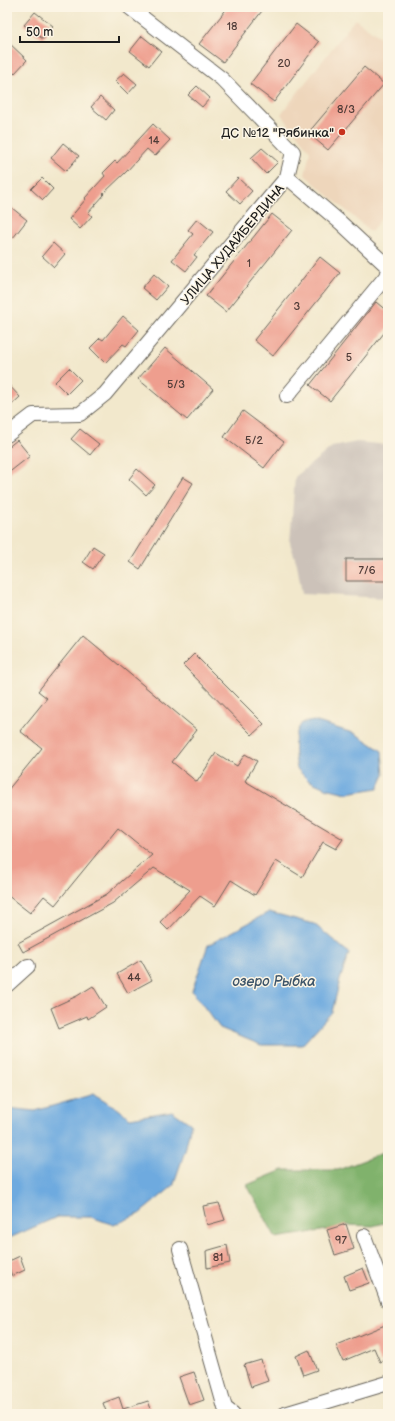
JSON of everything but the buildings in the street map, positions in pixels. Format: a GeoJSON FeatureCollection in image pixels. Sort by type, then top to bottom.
{"type":"FeatureCollection","features":[{"type":"Feature","properties":{"kind":"street","name":"УЛИЦА ХУДАЙБЕРДИНА"},"geometry":{"type":"LineString","coordinates":[[7,435],[33,415],[80,414],[105,394],[287,177],[293,152],[222,78],[129,7]]}},
{"type":"Feature","properties":{"kind":"street"},"geometry":{"type":"LineString","coordinates":[[287,177],[341,223],[388,267]]}},
{"type":"Feature","properties":{"kind":"street"},"geometry":{"type":"LineString","coordinates":[[287,396],[388,274]]}},
{"type":"Feature","properties":{"kind":"street"},"geometry":{"type":"LineString","coordinates":[[7,986],[28,966]]}},
{"type":"Feature","properties":{"kind":"street"},"geometry":{"type":"LineString","coordinates":[[364,1236],[388,1301]]}},
{"type":"Feature","properties":{"kind":"street"},"geometry":{"type":"LineString","coordinates":[[180,1249],[225,1408],[232,1414]]}},
{"type":"Feature","properties":{"kind":"street"},"geometry":{"type":"LineString","coordinates":[[285,1414],[388,1383]]}},
{"type":"Feature","properties":{"kind":"shaded area","name":"ДС №12 \"Рябинка\""},"geometry":{"type":"Polygon","coordinates":[[[355,19],[388,43],[388,209],[371,232],[305,175],[310,151],[281,114],[355,19]]]}},
{"type":"Feature","properties":{"kind":"shaded area"},"geometry":{"type":"Polygon","coordinates":[[[357,442],[388,445],[388,598],[302,594],[297,564],[290,543],[295,477],[332,447],[357,442]]]}},
{"type":"Feature","properties":{"kind":"green space"},"geometry":{"type":"Polygon","coordinates":[[[388,1151],[388,1222],[373,1226],[346,1225],[327,1230],[276,1238],[247,1185],[283,1170],[338,1170],[388,1151]]]}},
{"type":"Feature","properties":{"kind":"water"},"geometry":{"type":"Polygon","coordinates":[[[314,721],[356,734],[382,751],[384,775],[378,788],[347,793],[325,788],[308,780],[297,769],[295,739],[297,733],[302,723],[314,721]]]}},
{"type":"Feature","properties":{"kind":"water","name":"озеро Рыбка"},"geometry":{"type":"Polygon","coordinates":[[[269,912],[314,924],[349,953],[332,1012],[302,1045],[261,1045],[220,1028],[192,991],[208,945],[269,912]]]}},
{"type":"Feature","properties":{"kind":"water"},"geometry":{"type":"Polygon","coordinates":[[[94,1094],[130,1118],[172,1111],[191,1124],[185,1151],[173,1186],[139,1214],[114,1225],[91,1217],[57,1217],[7,1239],[7,1108],[35,1111],[94,1094]]]}},
{"type":"Feature","properties":{"kind":"place","name":"ДС №12 \"Рябинка\""},"geometry":{"type":"Point","coordinates":[342,132]}}]}
